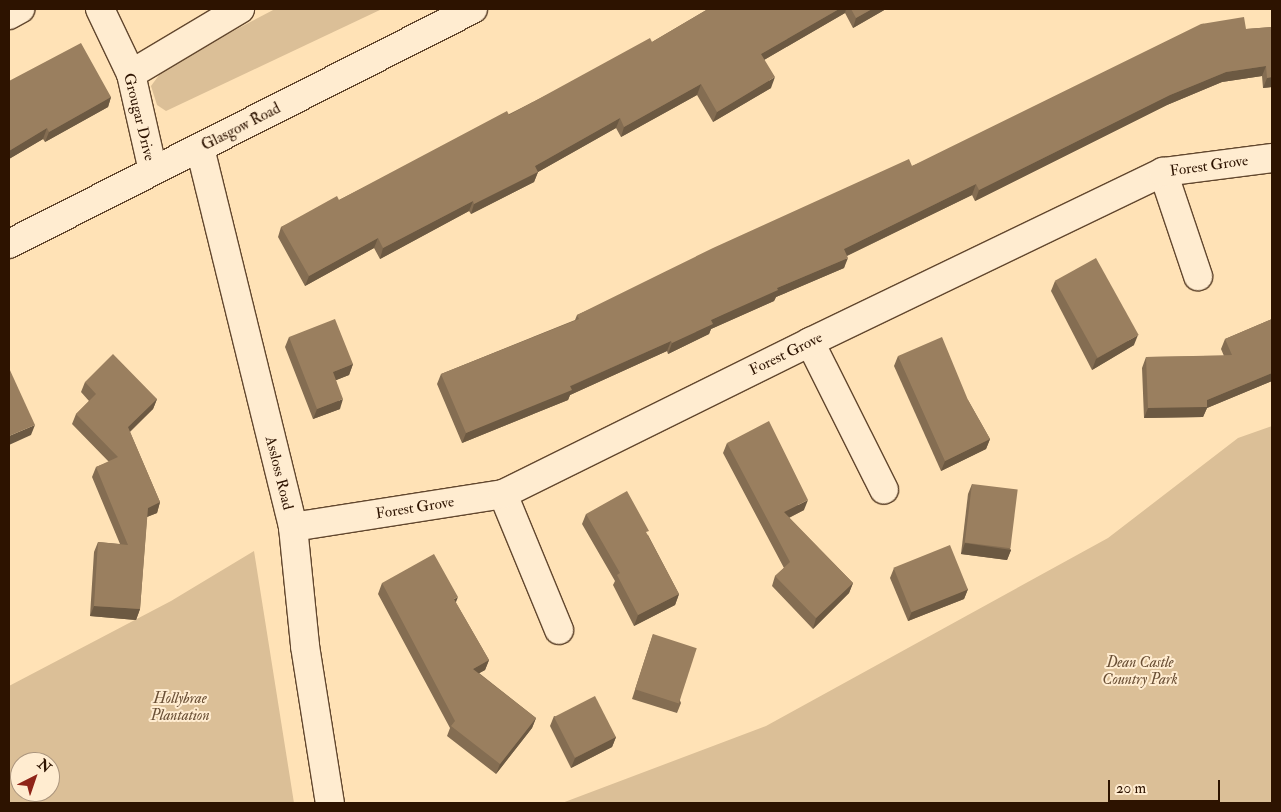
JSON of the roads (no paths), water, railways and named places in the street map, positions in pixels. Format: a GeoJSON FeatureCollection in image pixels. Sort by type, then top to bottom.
{"type":"FeatureCollection","features":[{"type":"Feature","properties":{"kind":"street"},"geometry":{"type":"LineString","coordinates":[[9,15],[20,9]]}},
{"type":"Feature","properties":{"kind":"street","name":"Grougar Drive"},"geometry":{"type":"LineString","coordinates":[[100,9],[130,74],[153,171]]}},
{"type":"Feature","properties":{"kind":"street"},"geometry":{"type":"LineString","coordinates":[[130,74],[240,9]]}},
{"type":"Feature","properties":{"kind":"street","name":"Glasgow Road"},"geometry":{"type":"LineString","coordinates":[[9,244],[473,9]]}},
{"type":"Feature","properties":{"kind":"street","name":"Assloss Road"},"geometry":{"type":"LineString","coordinates":[[200,148],[292,527],[306,646],[330,803]]}},
{"type":"Feature","properties":{"kind":"street","name":"Forest Grove"},"geometry":{"type":"LineString","coordinates":[[292,527],[503,494],[810,342],[1163,172],[1272,158]]}},
{"type":"Feature","properties":{"kind":"street"},"geometry":{"type":"LineString","coordinates":[[1163,172],[1198,276]]}},
{"type":"Feature","properties":{"kind":"street"},"geometry":{"type":"LineString","coordinates":[[810,342],[884,490]]}},
{"type":"Feature","properties":{"kind":"street"},"geometry":{"type":"LineString","coordinates":[[503,494],[559,630]]}},
{"type":"Feature","properties":{"kind":"park label","name":"Dean Castle Country Park"},"geometry":{"type":"Point","coordinates":[1140,670]}},
{"type":"Feature","properties":{"kind":"park label","name":"Hollybrae Plantation"},"geometry":{"type":"Point","coordinates":[180,706]}}]}
